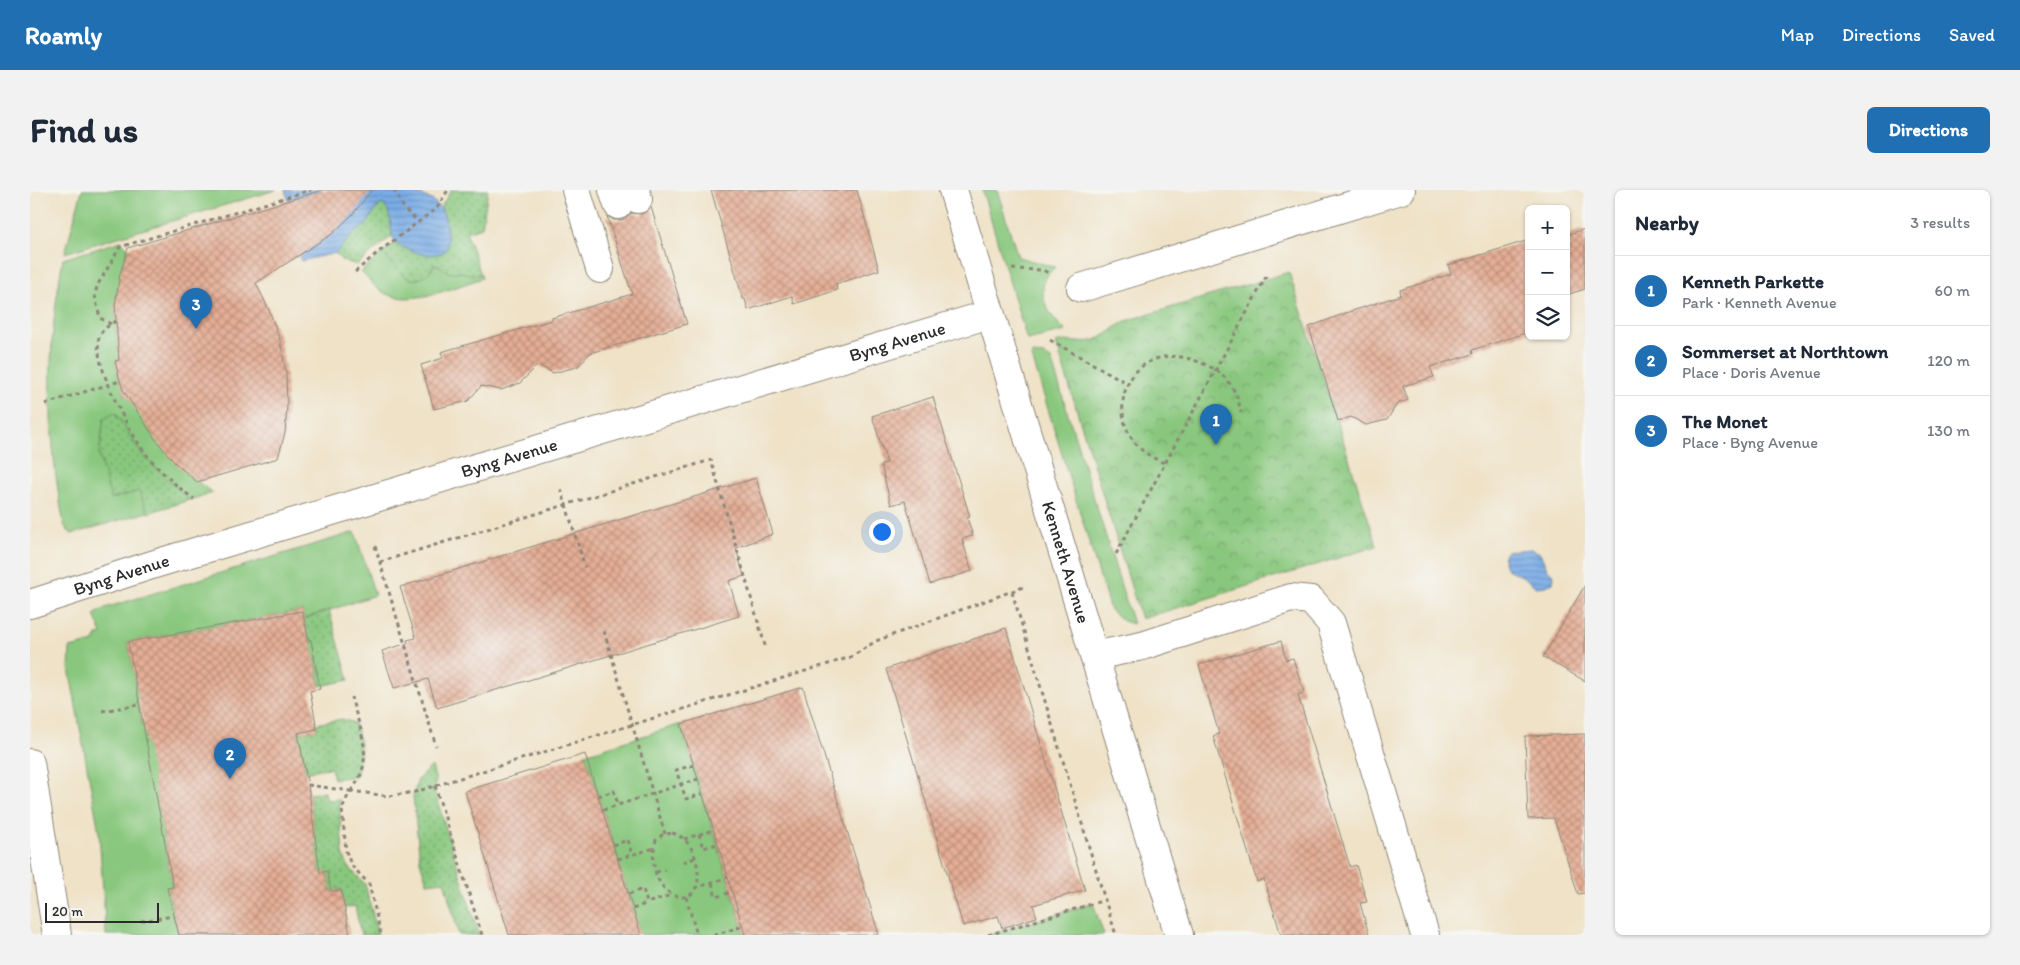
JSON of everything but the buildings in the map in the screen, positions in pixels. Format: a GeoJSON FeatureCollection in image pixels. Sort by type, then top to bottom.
{"type":"FeatureCollection","features":[{"type":"Feature","properties":{"kind":"street"},"geometry":{"type":"LineString","coordinates":[[576,190],[600,269]]}},
{"type":"Feature","properties":{"kind":"street","name":"Kenneth Avenue"},"geometry":{"type":"LineString","coordinates":[[953,190],[1179,935]]}},
{"type":"Feature","properties":{"kind":"street"},"geometry":{"type":"LineString","coordinates":[[1081,288],[1401,190]]}},
{"type":"Feature","properties":{"kind":"street","name":"Byng Avenue"},"geometry":{"type":"LineString","coordinates":[[30,604],[216,546],[990,314]]}},
{"type":"Feature","properties":{"kind":"street"},"geometry":{"type":"LineString","coordinates":[[1094,656],[1142,646],[1291,598],[1311,600],[1331,623],[1425,935]]}},
{"type":"Feature","properties":{"kind":"street"},"geometry":{"type":"LineString","coordinates":[[30,763],[57,935]]}},
{"type":"Feature","properties":{"kind":"path"},"geometry":{"type":"LineString","coordinates":[[111,324],[100,318],[96,292],[99,281],[120,247],[311,190]]}},
{"type":"Feature","properties":{"kind":"path"},"geometry":{"type":"LineString","coordinates":[[394,190],[404,209],[419,222]]}},
{"type":"Feature","properties":{"kind":"path"},"geometry":{"type":"LineString","coordinates":[[355,272],[440,204],[448,190]]}},
{"type":"Feature","properties":{"kind":"path"},"geometry":{"type":"LineString","coordinates":[[1003,269],[1043,270],[1081,288]]}},
{"type":"Feature","properties":{"kind":"path"},"geometry":{"type":"LineString","coordinates":[[1116,554],[1267,275]]}},
{"type":"Feature","properties":{"kind":"path"},"geometry":{"type":"LineString","coordinates":[[116,321],[101,333],[98,345],[109,384],[124,420],[145,453],[162,472],[194,499]]}},
{"type":"Feature","properties":{"kind":"path"},"geometry":{"type":"LineString","coordinates":[[1050,340],[1128,383]]}},
{"type":"Feature","properties":{"kind":"path"},"geometry":{"type":"LineString","coordinates":[[1164,463],[1143,451],[1136,444],[1126,428],[1122,411],[1124,392],[1128,383],[1147,364],[1166,357],[1183,357],[1215,369],[1226,378],[1235,390],[1241,412]]}},
{"type":"Feature","properties":{"kind":"path"},"geometry":{"type":"LineString","coordinates":[[45,404],[120,381]]}},
{"type":"Feature","properties":{"kind":"path"},"geometry":{"type":"LineString","coordinates":[[380,562],[711,460],[766,649]]}},
{"type":"Feature","properties":{"kind":"path"},"geometry":{"type":"LineString","coordinates":[[561,489],[585,567]]}},
{"type":"Feature","properties":{"kind":"path"},"geometry":{"type":"LineString","coordinates":[[375,546],[436,746]]}},
{"type":"Feature","properties":{"kind":"path"},"geometry":{"type":"LineString","coordinates":[[308,785],[388,796],[415,792],[851,657],[876,642],[1026,586]]}},
{"type":"Feature","properties":{"kind":"path"},"geometry":{"type":"LineString","coordinates":[[1012,591],[1116,935]]}},
{"type":"Feature","properties":{"kind":"path"},"geometry":{"type":"LineString","coordinates":[[604,631],[665,834]]}},
{"type":"Feature","properties":{"kind":"path"},"geometry":{"type":"LineString","coordinates":[[351,697],[364,744],[365,759],[361,775],[350,791],[342,809],[346,852],[351,865],[369,884],[381,935]]}},
{"type":"Feature","properties":{"kind":"path"},"geometry":{"type":"LineString","coordinates":[[102,711],[138,705]]}},
{"type":"Feature","properties":{"kind":"path"},"geometry":{"type":"LineString","coordinates":[[694,764],[676,770],[686,799],[702,794]]}},
{"type":"Feature","properties":{"kind":"path"},"geometry":{"type":"LineString","coordinates":[[603,810],[698,778]]}},
{"type":"Feature","properties":{"kind":"path"},"geometry":{"type":"LineString","coordinates":[[435,786],[482,935]]}},
{"type":"Feature","properties":{"kind":"path"},"geometry":{"type":"LineString","coordinates":[[598,796],[614,790],[618,804]]}},
{"type":"Feature","properties":{"kind":"path"},"geometry":{"type":"LineString","coordinates":[[684,839],[713,830]]}},
{"type":"Feature","properties":{"kind":"path"},"geometry":{"type":"LineString","coordinates":[[696,888],[698,874],[695,858],[684,839],[672,833],[665,834],[656,840],[654,848],[656,872],[663,887],[671,895],[678,898],[686,897],[696,888],[728,878]]}},
{"type":"Feature","properties":{"kind":"path"},"geometry":{"type":"LineString","coordinates":[[699,834],[703,848],[718,844]]}},
{"type":"Feature","properties":{"kind":"path"},"geometry":{"type":"LineString","coordinates":[[613,845],[628,840],[632,855]]}},
{"type":"Feature","properties":{"kind":"path"},"geometry":{"type":"LineString","coordinates":[[618,859],[654,848]]}},
{"type":"Feature","properties":{"kind":"path"},"geometry":{"type":"LineString","coordinates":[[683,862],[695,858]]}},
{"type":"Feature","properties":{"kind":"path"},"geometry":{"type":"LineString","coordinates":[[656,872],[665,870]]}},
{"type":"Feature","properties":{"kind":"path"},"geometry":{"type":"LineString","coordinates":[[712,882],[716,897],[732,892]]}},
{"type":"Feature","properties":{"kind":"path"},"geometry":{"type":"LineString","coordinates":[[629,894],[643,889],[647,903]]}},
{"type":"Feature","properties":{"kind":"path"},"geometry":{"type":"LineString","coordinates":[[633,908],[671,895]]}},
{"type":"Feature","properties":{"kind":"path"},"geometry":{"type":"LineString","coordinates":[[686,897],[697,935]]}},
{"type":"Feature","properties":{"kind":"path"},"geometry":{"type":"LineString","coordinates":[[988,935],[1105,900]]}},
{"type":"Feature","properties":{"kind":"path"},"geometry":{"type":"LineString","coordinates":[[141,921],[173,916]]}},
{"type":"Feature","properties":{"kind":"path"},"geometry":{"type":"LineString","coordinates":[[714,935],[727,933],[743,926]]}},
{"type":"Feature","properties":{"kind":"green space"},"geometry":{"type":"Polygon","coordinates":[[[82,190],[276,190],[65,253],[82,190]]]}},
{"type":"Feature","properties":{"kind":"green space"},"geometry":{"type":"Polygon","coordinates":[[[451,190],[488,190],[482,227],[466,232],[481,274],[450,273],[438,265],[433,265],[423,277],[411,279],[400,272],[382,253],[395,243],[427,255],[439,254],[445,251],[447,229],[441,207],[451,190]]]}},
{"type":"Feature","properties":{"kind":"green space"},"geometry":{"type":"Polygon","coordinates":[[[982,190],[997,190],[1018,257],[1055,267],[1044,283],[1044,300],[1053,317],[1066,331],[1027,340],[982,190]]]}},
{"type":"Feature","properties":{"kind":"green space"},"geometry":{"type":"Polygon","coordinates":[[[382,204],[386,206],[389,213],[392,236],[357,265],[341,260],[336,253],[353,234],[367,223],[377,207],[382,204]]]}},
{"type":"Feature","properties":{"kind":"green space"},"geometry":{"type":"Polygon","coordinates":[[[121,241],[128,248],[120,275],[116,303],[116,331],[121,359],[115,361],[125,396],[131,395],[146,424],[165,450],[187,473],[213,493],[72,534],[64,524],[58,491],[51,425],[51,358],[57,292],[63,259],[121,241]]]}},
{"type":"Feature","properties":{"kind":"green space"},"geometry":{"type":"Polygon","coordinates":[[[382,253],[394,263],[398,270],[432,270],[433,265],[438,265],[450,273],[481,274],[482,278],[431,295],[404,298],[392,296],[378,289],[361,272],[382,253]]]}},
{"type":"Feature","properties":{"kind":"green space"},"geometry":{"type":"Polygon","coordinates":[[[1289,272],[1377,546],[1141,619],[1056,343],[1095,340],[1123,322],[1289,272]]]}},
{"type":"Feature","properties":{"kind":"green space"},"geometry":{"type":"Polygon","coordinates":[[[1031,354],[1045,355],[1051,359],[1133,624],[1123,621],[1110,610],[1031,354]]]}},
{"type":"Feature","properties":{"kind":"green space"},"geometry":{"type":"Polygon","coordinates":[[[115,412],[143,456],[189,500],[148,513],[139,491],[111,499],[99,455],[104,418],[115,412]]]}},
{"type":"Feature","properties":{"kind":"green space"},"geometry":{"type":"Polygon","coordinates":[[[355,532],[375,595],[304,619],[302,611],[128,642],[139,699],[137,700],[142,725],[144,725],[173,887],[167,889],[179,935],[106,935],[99,832],[69,668],[70,648],[94,642],[97,635],[102,634],[94,615],[105,608],[355,532]]]}},
{"type":"Feature","properties":{"kind":"green space"},"geometry":{"type":"Polygon","coordinates":[[[329,610],[349,680],[320,686],[316,660],[314,661],[311,640],[308,640],[304,619],[329,610]]]}},
{"type":"Feature","properties":{"kind":"green space"},"geometry":{"type":"Polygon","coordinates":[[[342,719],[354,723],[359,736],[360,756],[356,776],[334,779],[331,768],[306,773],[298,733],[317,729],[316,724],[342,719]]]}},
{"type":"Feature","properties":{"kind":"green space"},"geometry":{"type":"Polygon","coordinates":[[[681,724],[745,935],[641,935],[585,754],[681,724]]]}},
{"type":"Feature","properties":{"kind":"green space"},"geometry":{"type":"Polygon","coordinates":[[[432,766],[436,781],[434,790],[479,935],[459,935],[444,881],[427,883],[420,861],[413,796],[418,779],[432,766]]]}},
{"type":"Feature","properties":{"kind":"green space"},"geometry":{"type":"Polygon","coordinates":[[[325,792],[327,800],[339,799],[343,854],[348,866],[365,884],[378,935],[361,935],[355,906],[344,908],[341,890],[331,891],[327,871],[320,873],[309,794],[325,792]]]}},
{"type":"Feature","properties":{"kind":"green space"},"geometry":{"type":"Polygon","coordinates":[[[1093,903],[1104,935],[989,935],[1093,903]]]}},
{"type":"Feature","properties":{"kind":"water"},"geometry":{"type":"Polygon","coordinates":[[[285,190],[323,190],[288,200],[285,190]]]}},
{"type":"Feature","properties":{"kind":"water"},"geometry":{"type":"Polygon","coordinates":[[[369,190],[418,194],[429,198],[437,204],[443,213],[446,224],[448,242],[445,251],[439,254],[426,255],[395,243],[388,211],[382,204],[377,207],[367,224],[353,234],[336,253],[301,261],[299,256],[320,243],[347,220],[363,201],[369,190]]]}},
{"type":"Feature","properties":{"kind":"water"},"geometry":{"type":"Polygon","coordinates":[[[1531,549],[1540,553],[1547,569],[1554,575],[1553,583],[1536,587],[1524,577],[1507,569],[1503,563],[1504,555],[1507,551],[1531,549]]]}},
{"type":"Feature","properties":{"kind":"place","name":"The Monet"},"geometry":{"type":"Point","coordinates":[196,329]}},
{"type":"Feature","properties":{"kind":"place","name":"Kenneth Parkette"},"geometry":{"type":"Point","coordinates":[1216,445]}},
{"type":"Feature","properties":{"kind":"place","name":"Sommerset at Northtown"},"geometry":{"type":"Point","coordinates":[230,779]}}]}
